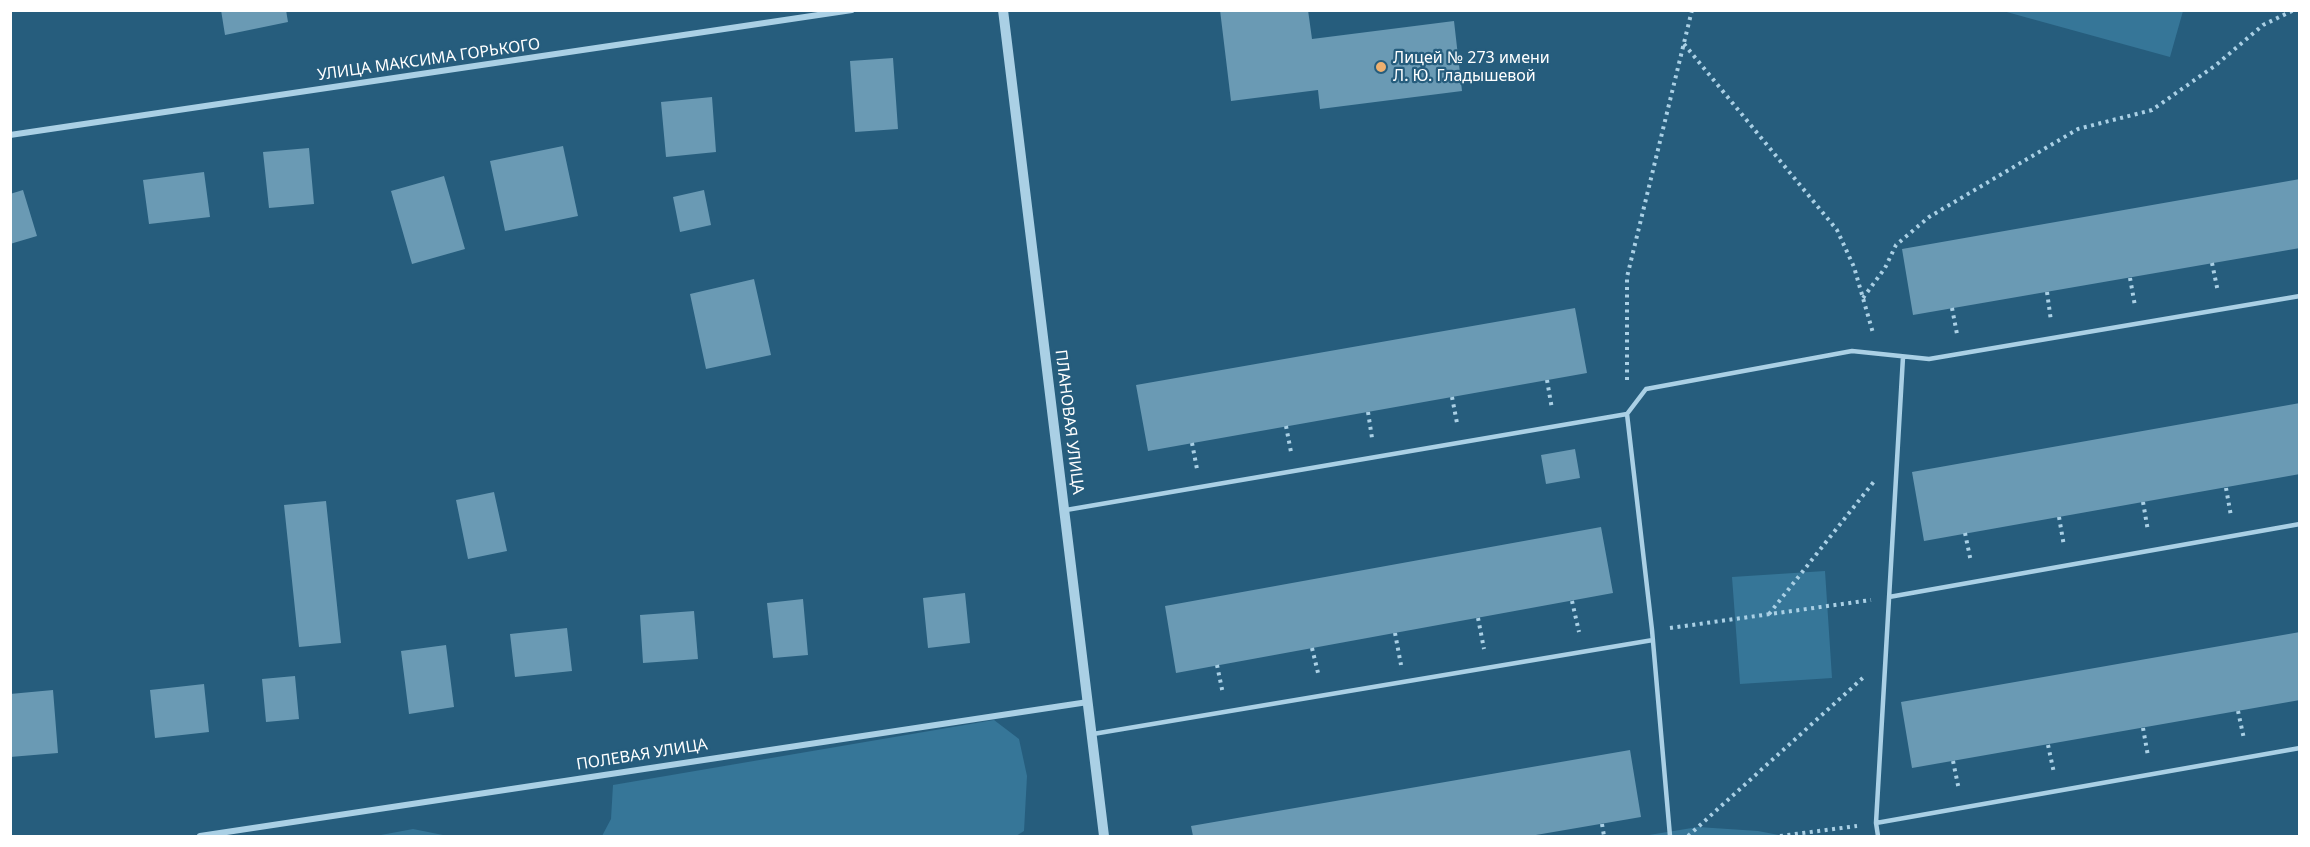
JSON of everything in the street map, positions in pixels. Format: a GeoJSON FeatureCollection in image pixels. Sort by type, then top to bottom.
{"type":"FeatureCollection","features":[{"type":"Feature","properties":{"kind":"street","name":"УЛИЦА МАКСИМА ГОРЬКОГО"},"geometry":{"type":"LineString","coordinates":[[10,135],[852,10]]}},
{"type":"Feature","properties":{"kind":"street","name":"ПЛАНОВАЯ УЛИЦА"},"geometry":{"type":"LineString","coordinates":[[1004,10],[1104,837]]}},
{"type":"Feature","properties":{"kind":"street","name":"ПОЛЕВАЯ УЛИЦА"},"geometry":{"type":"LineString","coordinates":[[200,837],[1088,702]]}},
{"type":"Feature","properties":{"kind":"lane"},"geometry":{"type":"LineString","coordinates":[[1065,510],[1627,414],[1646,389],[1852,351],[1929,359],[2300,296]]}},
{"type":"Feature","properties":{"kind":"lane"},"geometry":{"type":"LineString","coordinates":[[1878,837],[1876,823],[1903,357]]}},
{"type":"Feature","properties":{"kind":"lane"},"geometry":{"type":"LineString","coordinates":[[1627,414],[1653,639],[1670,837]]}},
{"type":"Feature","properties":{"kind":"lane"},"geometry":{"type":"LineString","coordinates":[[1889,597],[2300,524]]}},
{"type":"Feature","properties":{"kind":"lane"},"geometry":{"type":"LineString","coordinates":[[1092,734],[1653,639]]}},
{"type":"Feature","properties":{"kind":"lane"},"geometry":{"type":"LineString","coordinates":[[1876,823],[2300,748]]}},
{"type":"Feature","properties":{"kind":"path"},"geometry":{"type":"LineString","coordinates":[[1627,414],[1627,277],[1692,10]]}},
{"type":"Feature","properties":{"kind":"path"},"geometry":{"type":"LineString","coordinates":[[1863,298],[1885,268],[1896,245],[1929,218],[2078,129],[2152,110],[2216,66],[2263,25],[2294,10]]}},
{"type":"Feature","properties":{"kind":"path"},"geometry":{"type":"LineString","coordinates":[[1684,44],[1836,230],[1854,267],[1878,354]]}},
{"type":"Feature","properties":{"kind":"path"},"geometry":{"type":"LineString","coordinates":[[2212,263],[2221,309]]}},
{"type":"Feature","properties":{"kind":"path"},"geometry":{"type":"LineString","coordinates":[[2130,278],[2139,323]]}},
{"type":"Feature","properties":{"kind":"path"},"geometry":{"type":"LineString","coordinates":[[2047,292],[2054,338]]}},
{"type":"Feature","properties":{"kind":"path"},"geometry":{"type":"LineString","coordinates":[[1952,308],[1961,354]]}},
{"type":"Feature","properties":{"kind":"path"},"geometry":{"type":"LineString","coordinates":[[1547,380],[1555,426]]}},
{"type":"Feature","properties":{"kind":"path"},"geometry":{"type":"LineString","coordinates":[[1452,397],[1460,443]]}},
{"type":"Feature","properties":{"kind":"path"},"geometry":{"type":"LineString","coordinates":[[1368,412],[1376,458]]}},
{"type":"Feature","properties":{"kind":"path"},"geometry":{"type":"LineString","coordinates":[[1768,614],[1897,452]]}},
{"type":"Feature","properties":{"kind":"path"},"geometry":{"type":"LineString","coordinates":[[2226,488],[2235,536]]}},
{"type":"Feature","properties":{"kind":"path"},"geometry":{"type":"LineString","coordinates":[[2143,502],[2152,551]]}},
{"type":"Feature","properties":{"kind":"path"},"geometry":{"type":"LineString","coordinates":[[2059,517],[2068,566]]}},
{"type":"Feature","properties":{"kind":"path"},"geometry":{"type":"LineString","coordinates":[[1965,534],[1974,582]]}},
{"type":"Feature","properties":{"kind":"path"},"geometry":{"type":"LineString","coordinates":[[1652,630],[1889,597]]}},
{"type":"Feature","properties":{"kind":"path"},"geometry":{"type":"LineString","coordinates":[[1572,601],[1583,651]]}},
{"type":"Feature","properties":{"kind":"path"},"geometry":{"type":"LineString","coordinates":[[1478,618],[1488,667]]}},
{"type":"Feature","properties":{"kind":"path"},"geometry":{"type":"LineString","coordinates":[[1395,633],[1404,682]]}},
{"type":"Feature","properties":{"kind":"path"},"geometry":{"type":"LineString","coordinates":[[1312,648],[1323,695]]}},
{"type":"Feature","properties":{"kind":"path"},"geometry":{"type":"LineString","coordinates":[[1688,837],[1886,658]]}},
{"type":"Feature","properties":{"kind":"path"},"geometry":{"type":"LineString","coordinates":[[1217,665],[1226,712]]}},
{"type":"Feature","properties":{"kind":"path"},"geometry":{"type":"LineString","coordinates":[[2238,711],[2247,757]]}},
{"type":"Feature","properties":{"kind":"path"},"geometry":{"type":"LineString","coordinates":[[2143,728],[2151,774]]}},
{"type":"Feature","properties":{"kind":"path"},"geometry":{"type":"LineString","coordinates":[[2048,744],[2057,791]]}},
{"type":"Feature","properties":{"kind":"path"},"geometry":{"type":"LineString","coordinates":[[1953,761],[1962,808]]}},
{"type":"Feature","properties":{"kind":"path"},"geometry":{"type":"LineString","coordinates":[[1780,837],[1876,823]]}},
{"type":"Feature","properties":{"kind":"path"},"geometry":{"type":"LineString","coordinates":[[1602,824],[1604,837]]}},
{"type":"Feature","properties":{"kind":"shaded area"},"geometry":{"type":"Polygon","coordinates":[[[2183,10],[2170,57],[2003,11],[2183,10]]]}},
{"type":"Feature","properties":{"kind":"shaded area"},"geometry":{"type":"Polygon","coordinates":[[[1825,571],[1832,678],[1740,684],[1732,577],[1825,571]]]}},
{"type":"Feature","properties":{"kind":"shaded area"},"geometry":{"type":"Polygon","coordinates":[[[994,720],[1019,739],[1027,776],[1024,831],[1016,836],[602,836],[611,819],[613,785],[994,720]]]}},
{"type":"Feature","properties":{"kind":"shaded area"},"geometry":{"type":"Polygon","coordinates":[[[1698,827],[1758,831],[1784,836],[1643,836],[1698,827]]]}},
{"type":"Feature","properties":{"kind":"shaded area"},"geometry":{"type":"Polygon","coordinates":[[[413,829],[448,836],[378,836],[413,829]]]}},
{"type":"Feature","properties":{"kind":"building"},"geometry":{"type":"Polygon","coordinates":[[[221,10],[286,10],[288,22],[225,35],[221,10]]]}},
{"type":"Feature","properties":{"kind":"building"},"geometry":{"type":"Polygon","coordinates":[[[1220,10],[1308,10],[1312,39],[1454,21],[1462,91],[1320,109],[1318,90],[1231,101],[1220,10]]]}},
{"type":"Feature","properties":{"kind":"building"},"geometry":{"type":"Polygon","coordinates":[[[893,58],[898,129],[855,132],[850,61],[893,58]]]}},
{"type":"Feature","properties":{"kind":"building"},"geometry":{"type":"Polygon","coordinates":[[[712,97],[716,152],[666,157],[661,102],[712,97]]]}},
{"type":"Feature","properties":{"kind":"building"},"geometry":{"type":"Polygon","coordinates":[[[563,146],[578,216],[505,231],[490,161],[563,146]]]}},
{"type":"Feature","properties":{"kind":"building"},"geometry":{"type":"Polygon","coordinates":[[[309,148],[314,204],[269,208],[263,152],[309,148]]]}},
{"type":"Feature","properties":{"kind":"building"},"geometry":{"type":"Polygon","coordinates":[[[204,172],[210,217],[149,224],[143,180],[204,172]]]}},
{"type":"Feature","properties":{"kind":"building"},"geometry":{"type":"Polygon","coordinates":[[[444,176],[465,249],[412,264],[391,191],[444,176]]]}},
{"type":"Feature","properties":{"kind":"building"},"geometry":{"type":"Polygon","coordinates":[[[2300,179],[2300,248],[1913,315],[1902,249],[2300,179]]]}},
{"type":"Feature","properties":{"kind":"building"},"geometry":{"type":"Polygon","coordinates":[[[23,190],[37,236],[10,244],[10,194],[23,190]]]}},
{"type":"Feature","properties":{"kind":"building"},"geometry":{"type":"Polygon","coordinates":[[[704,190],[711,225],[680,232],[673,197],[704,190]]]}},
{"type":"Feature","properties":{"kind":"building"},"geometry":{"type":"Polygon","coordinates":[[[754,279],[771,355],[706,369],[690,294],[754,279]]]}},
{"type":"Feature","properties":{"kind":"building"},"geometry":{"type":"Polygon","coordinates":[[[1575,308],[1587,373],[1148,451],[1136,385],[1575,308]]]}},
{"type":"Feature","properties":{"kind":"building"},"geometry":{"type":"Polygon","coordinates":[[[2300,403],[2300,474],[1924,541],[1912,472],[2300,403]]]}},
{"type":"Feature","properties":{"kind":"building"},"geometry":{"type":"Polygon","coordinates":[[[1575,449],[1580,478],[1546,484],[1541,455],[1575,449]]]}},
{"type":"Feature","properties":{"kind":"building"},"geometry":{"type":"Polygon","coordinates":[[[494,492],[507,551],[468,559],[456,500],[494,492]]]}},
{"type":"Feature","properties":{"kind":"building"},"geometry":{"type":"Polygon","coordinates":[[[326,501],[341,643],[299,647],[284,505],[326,501]]]}},
{"type":"Feature","properties":{"kind":"building"},"geometry":{"type":"Polygon","coordinates":[[[1601,527],[1613,593],[1176,673],[1165,606],[1601,527]]]}},
{"type":"Feature","properties":{"kind":"building"},"geometry":{"type":"Polygon","coordinates":[[[965,593],[970,643],[928,648],[923,598],[965,593]]]}},
{"type":"Feature","properties":{"kind":"building"},"geometry":{"type":"Polygon","coordinates":[[[803,599],[808,655],[773,658],[767,603],[803,599]]]}},
{"type":"Feature","properties":{"kind":"building"},"geometry":{"type":"Polygon","coordinates":[[[694,611],[698,659],[643,663],[640,615],[694,611]]]}},
{"type":"Feature","properties":{"kind":"building"},"geometry":{"type":"Polygon","coordinates":[[[567,628],[572,671],[515,677],[510,634],[567,628]]]}},
{"type":"Feature","properties":{"kind":"building"},"geometry":{"type":"Polygon","coordinates":[[[2300,632],[2300,700],[1912,768],[1901,702],[2300,632]]]}},
{"type":"Feature","properties":{"kind":"building"},"geometry":{"type":"Polygon","coordinates":[[[446,645],[454,707],[409,714],[401,651],[446,645]]]}},
{"type":"Feature","properties":{"kind":"building"},"geometry":{"type":"Polygon","coordinates":[[[295,676],[299,719],[266,722],[262,679],[295,676]]]}},
{"type":"Feature","properties":{"kind":"building"},"geometry":{"type":"Polygon","coordinates":[[[204,684],[209,732],[155,738],[150,690],[204,684]]]}},
{"type":"Feature","properties":{"kind":"building"},"geometry":{"type":"Polygon","coordinates":[[[53,690],[58,753],[10,757],[10,694],[53,690]]]}},
{"type":"Feature","properties":{"kind":"building"},"geometry":{"type":"Polygon","coordinates":[[[1630,750],[1641,817],[1530,836],[1193,836],[1191,826],[1630,750]]]}},
{"type":"Feature","properties":{"kind":"place","name":"Лицей № 273 имени Л. Ю. Гладышевой"},"geometry":{"type":"Point","coordinates":[1381,67]}}]}
